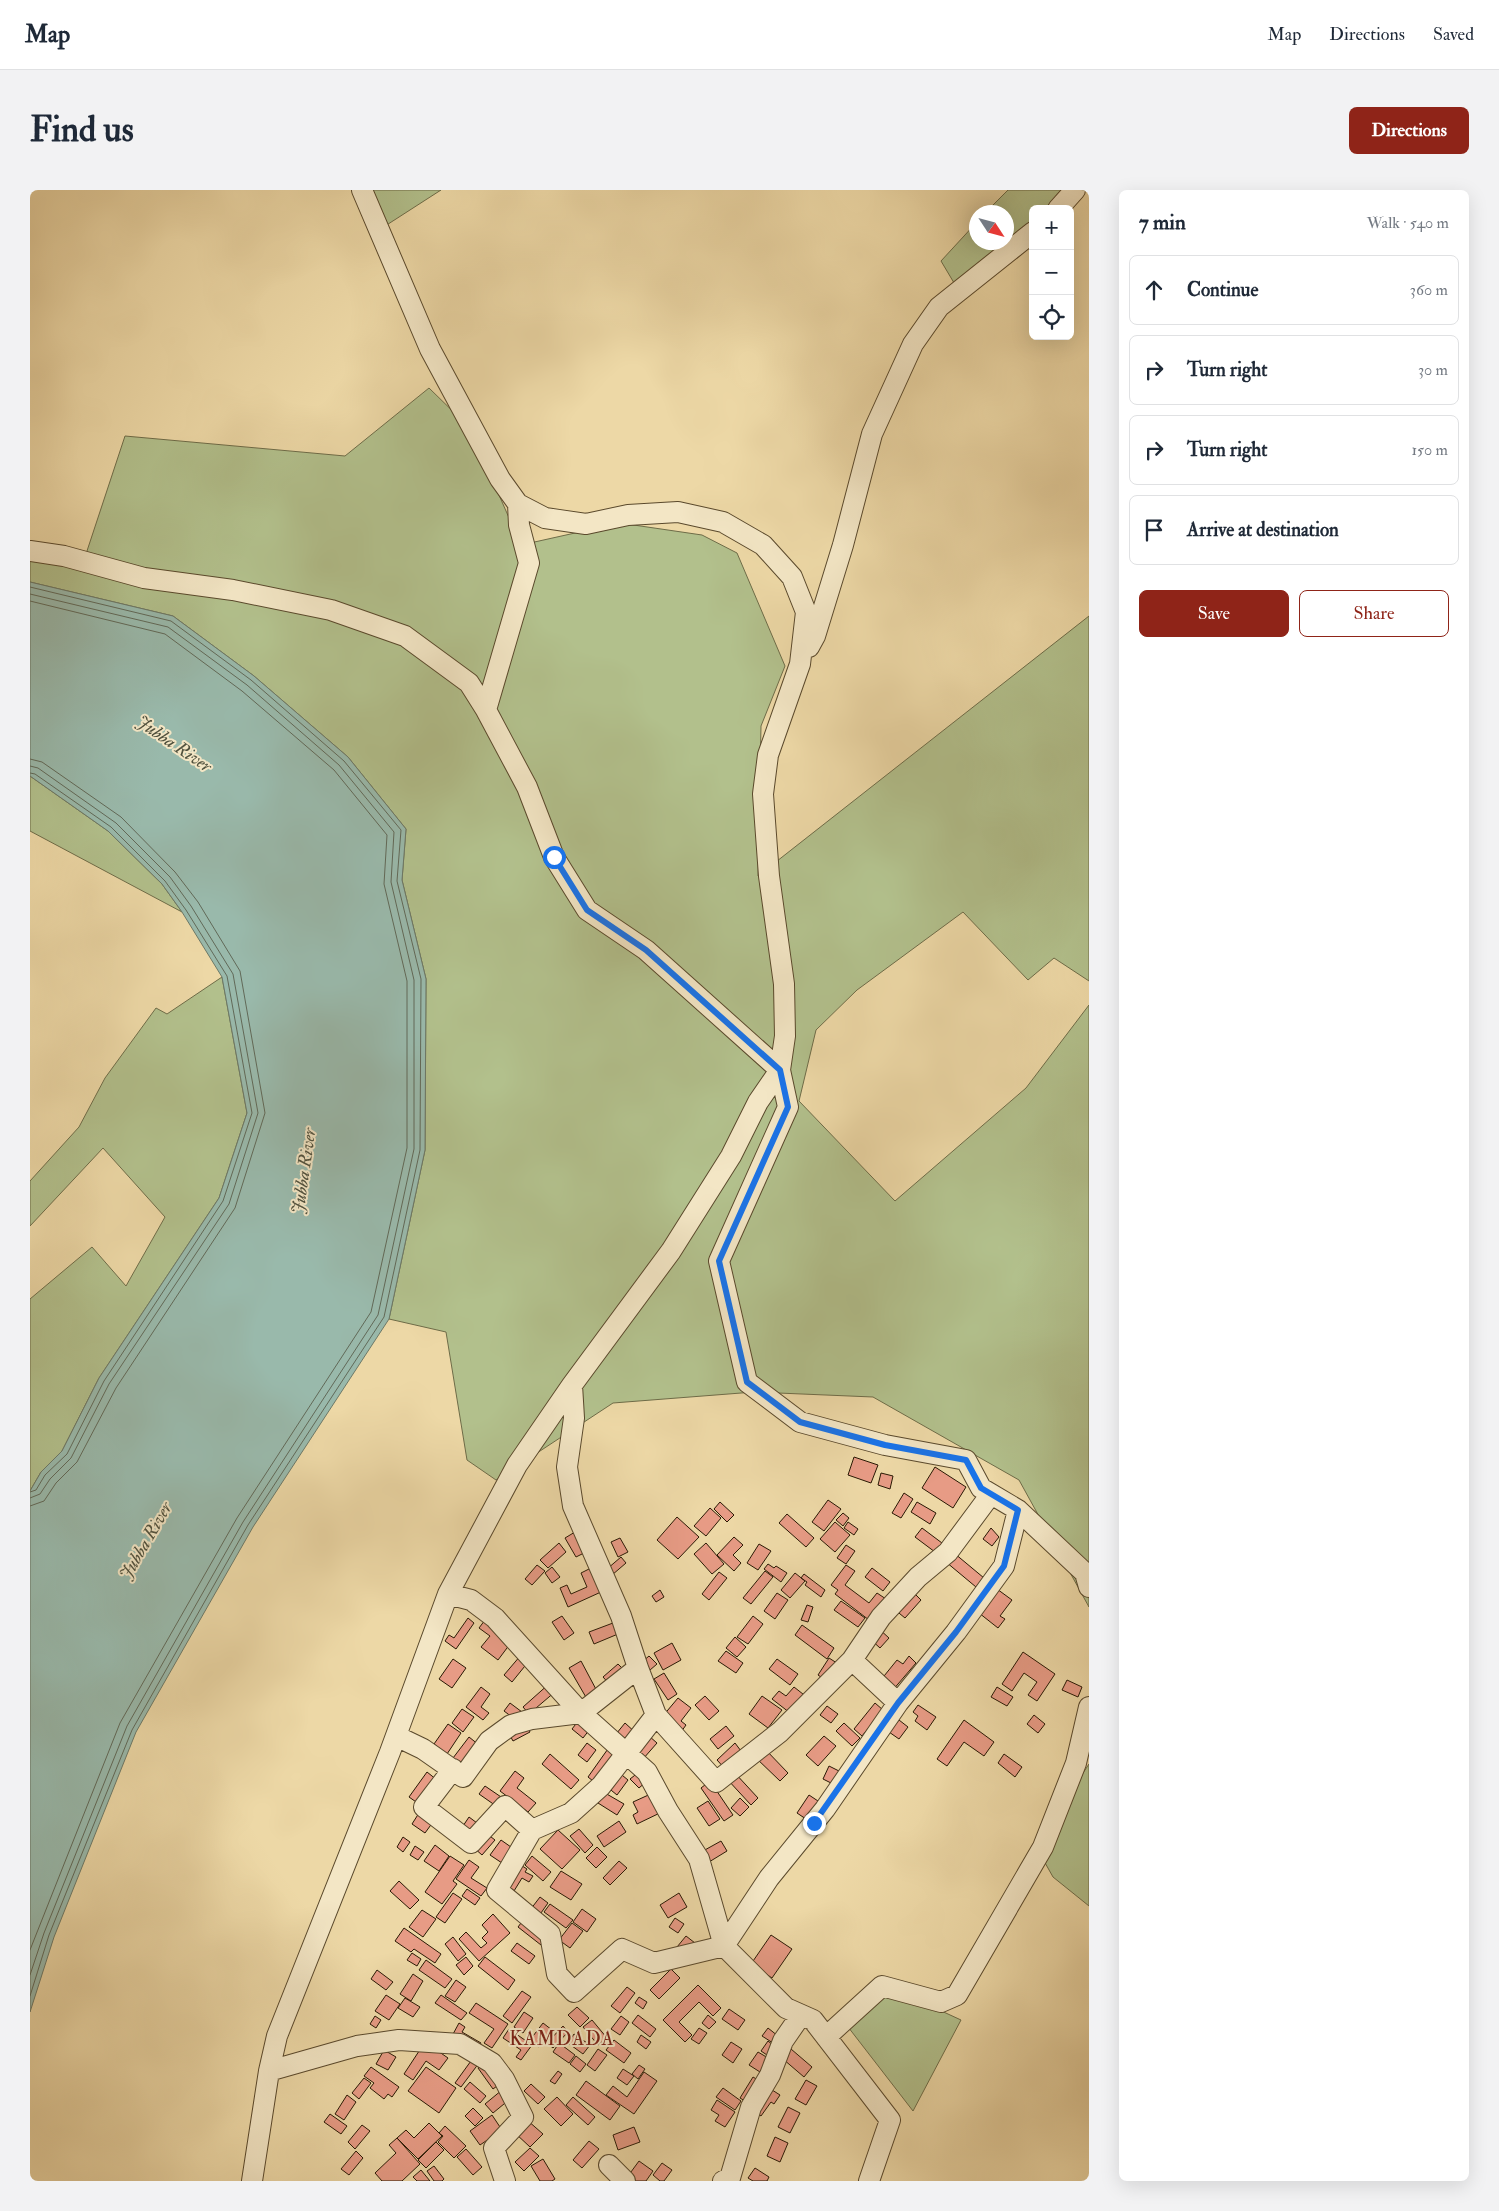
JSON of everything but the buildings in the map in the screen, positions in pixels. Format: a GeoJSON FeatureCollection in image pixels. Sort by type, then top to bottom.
{"type":"FeatureCollection","features":[{"type":"Feature","properties":{"kind":"street"},"geometry":{"type":"LineString","coordinates":[[362,190],[430,349],[500,479],[518,504],[545,518],[586,524],[628,514],[678,512],[723,522],[763,545],[792,577],[806,612],[800,664]]}},
{"type":"Feature","properties":{"kind":"street"},"geometry":{"type":"LineString","coordinates":[[1062,205],[1075,190]]}},
{"type":"Feature","properties":{"kind":"street"},"geometry":{"type":"LineString","coordinates":[[1029,235],[939,307],[913,344],[872,434],[815,636],[800,664],[768,755],[763,794],[769,876],[784,984],[785,1036],[780,1070],[788,1107],[719,1261],[747,1382],[800,1422],[885,1445],[966,1460],[981,1488],[1018,1510],[1085,1573],[1089,1588]]}},
{"type":"Feature","properties":{"kind":"street"},"geometry":{"type":"LineString","coordinates":[[486,710],[529,563],[519,525],[518,504]]}},
{"type":"Feature","properties":{"kind":"street"},"geometry":{"type":"LineString","coordinates":[[30,551],[64,556],[144,578],[233,590],[331,610],[405,636],[469,683],[486,710],[526,787],[554,857],[587,910],[646,950],[780,1070]]}},
{"type":"Feature","properties":{"kind":"street"},"geometry":{"type":"LineString","coordinates":[[252,2181],[269,2071],[277,2036],[396,1736],[448,1594],[517,1465],[572,1385],[671,1251],[732,1156],[758,1102],[780,1070]]}},
{"type":"Feature","properties":{"kind":"street"},"geometry":{"type":"LineString","coordinates":[[572,1385],[574,1418],[568,1467],[573,1506],[621,1616],[656,1715],[716,1782],[780,1732],[852,1660],[881,1617],[918,1577],[948,1552],[991,1494]]}},
{"type":"Feature","properties":{"kind":"street"},"geometry":{"type":"LineString","coordinates":[[656,1715],[601,1786],[571,1813],[532,1830],[497,1890],[550,1934],[556,1974],[574,1992],[622,1949],[654,1963],[724,1946],[769,1878],[825,1809],[898,1703],[956,1632],[1004,1566],[1018,1510]]}},
{"type":"Feature","properties":{"kind":"street"},"geometry":{"type":"LineString","coordinates":[[448,1594],[472,1600],[496,1618],[581,1713],[647,1772],[668,1811],[699,1859],[724,1946],[786,2008],[813,2020],[890,2120],[869,2181]]}},
{"type":"Feature","properties":{"kind":"street"},"geometry":{"type":"LineString","coordinates":[[852,1660],[898,1703]]}},
{"type":"Feature","properties":{"kind":"street"},"geometry":{"type":"LineString","coordinates":[[396,1736],[423,1749],[463,1777],[489,1741],[521,1721],[581,1713],[638,1668]]}},
{"type":"Feature","properties":{"kind":"street"},"geometry":{"type":"LineString","coordinates":[[826,2036],[882,1986],[941,2002],[957,1996],[1042,1846],[1076,1763],[1089,1707]]}},
{"type":"Feature","properties":{"kind":"street"},"geometry":{"type":"LineString","coordinates":[[453,1770],[424,1807],[471,1843],[505,1806],[532,1830]]}},
{"type":"Feature","properties":{"kind":"street"},"geometry":{"type":"LineString","coordinates":[[723,2181],[730,2178],[751,2108],[770,2075],[783,2041],[801,2015]]}},
{"type":"Feature","properties":{"kind":"street"},"geometry":{"type":"LineString","coordinates":[[269,2071],[357,2046],[399,2040],[460,2044],[492,2063],[504,2080],[523,2117],[494,2148],[505,2181]]}},
{"type":"Feature","properties":{"kind":"street"},"geometry":{"type":"LineString","coordinates":[[609,2166],[625,2181]]}},
{"type":"Feature","properties":{"kind":"green space"},"geometry":{"type":"Polygon","coordinates":[[[365,190],[441,190],[382,228],[365,190]]]}},
{"type":"Feature","properties":{"kind":"green space"},"geometry":{"type":"Polygon","coordinates":[[[1008,190],[1083,190],[1067,205],[1029,205],[1029,239],[963,298],[941,261],[969,231],[969,250],[1014,250],[1014,205],[993,205],[1008,190]]]}},
{"type":"Feature","properties":{"kind":"green space"},"geometry":{"type":"Polygon","coordinates":[[[429,388],[469,427],[521,545],[620,523],[702,535],[737,553],[785,666],[761,726],[758,876],[1089,616],[1089,981],[1054,958],[1028,980],[963,912],[857,990],[816,1030],[799,1101],[895,1201],[1026,1088],[1089,1005],[1089,1607],[1019,1480],[873,1397],[754,1392],[613,1403],[496,1480],[467,1460],[446,1332],[389,1319],[425,1150],[426,979],[402,880],[406,829],[348,757],[254,676],[173,616],[30,582],[30,552],[84,560],[125,436],[345,456],[429,388]]]}},
{"type":"Feature","properties":{"kind":"green space"},"geometry":{"type":"Polygon","coordinates":[[[30,776],[108,831],[162,884],[182,912],[30,831],[30,776]]]}},
{"type":"Feature","properties":{"kind":"green space"},"geometry":{"type":"Polygon","coordinates":[[[222,977],[247,1113],[219,1198],[99,1378],[62,1451],[41,1472],[30,1491],[30,1299],[92,1247],[126,1286],[165,1217],[103,1148],[30,1226],[30,1181],[79,1127],[105,1078],[156,1008],[167,1014],[222,977]]]}},
{"type":"Feature","properties":{"kind":"green space"},"geometry":{"type":"Polygon","coordinates":[[[1089,1764],[1089,1906],[1053,1877],[1035,1845],[1089,1764]]]}},
{"type":"Feature","properties":{"kind":"green space"},"geometry":{"type":"Polygon","coordinates":[[[885,1985],[961,2020],[913,2111],[845,2023],[885,1985]]]}},
{"type":"Feature","properties":{"kind":"water","name":"Jubba River"},"geometry":{"type":"Polygon","coordinates":[[[30,582],[173,616],[254,676],[348,757],[406,829],[402,880],[426,979],[425,1150],[389,1319],[253,1527],[136,1732],[54,1937],[30,2012],[30,1491],[41,1472],[62,1451],[99,1378],[219,1198],[247,1113],[222,977],[182,912],[162,884],[108,831],[30,776],[30,582]]]}},
{"type":"Feature","properties":{"kind":"district","name":"KAMDADA"},"geometry":{"type":"Point","coordinates":[562,2039]}},
{"type":"Feature","properties":{"kind":"route"},"geometry":{"type":"LineString","coordinates":[[554,857],[587,910],[646,950],[780,1070],[788,1107],[763,1167],[719,1261],[730,1318],[747,1382],[800,1422],[885,1445],[966,1460],[981,1488],[1018,1510],[1004,1566],[956,1632],[898,1703],[814,1823]]}}]}
